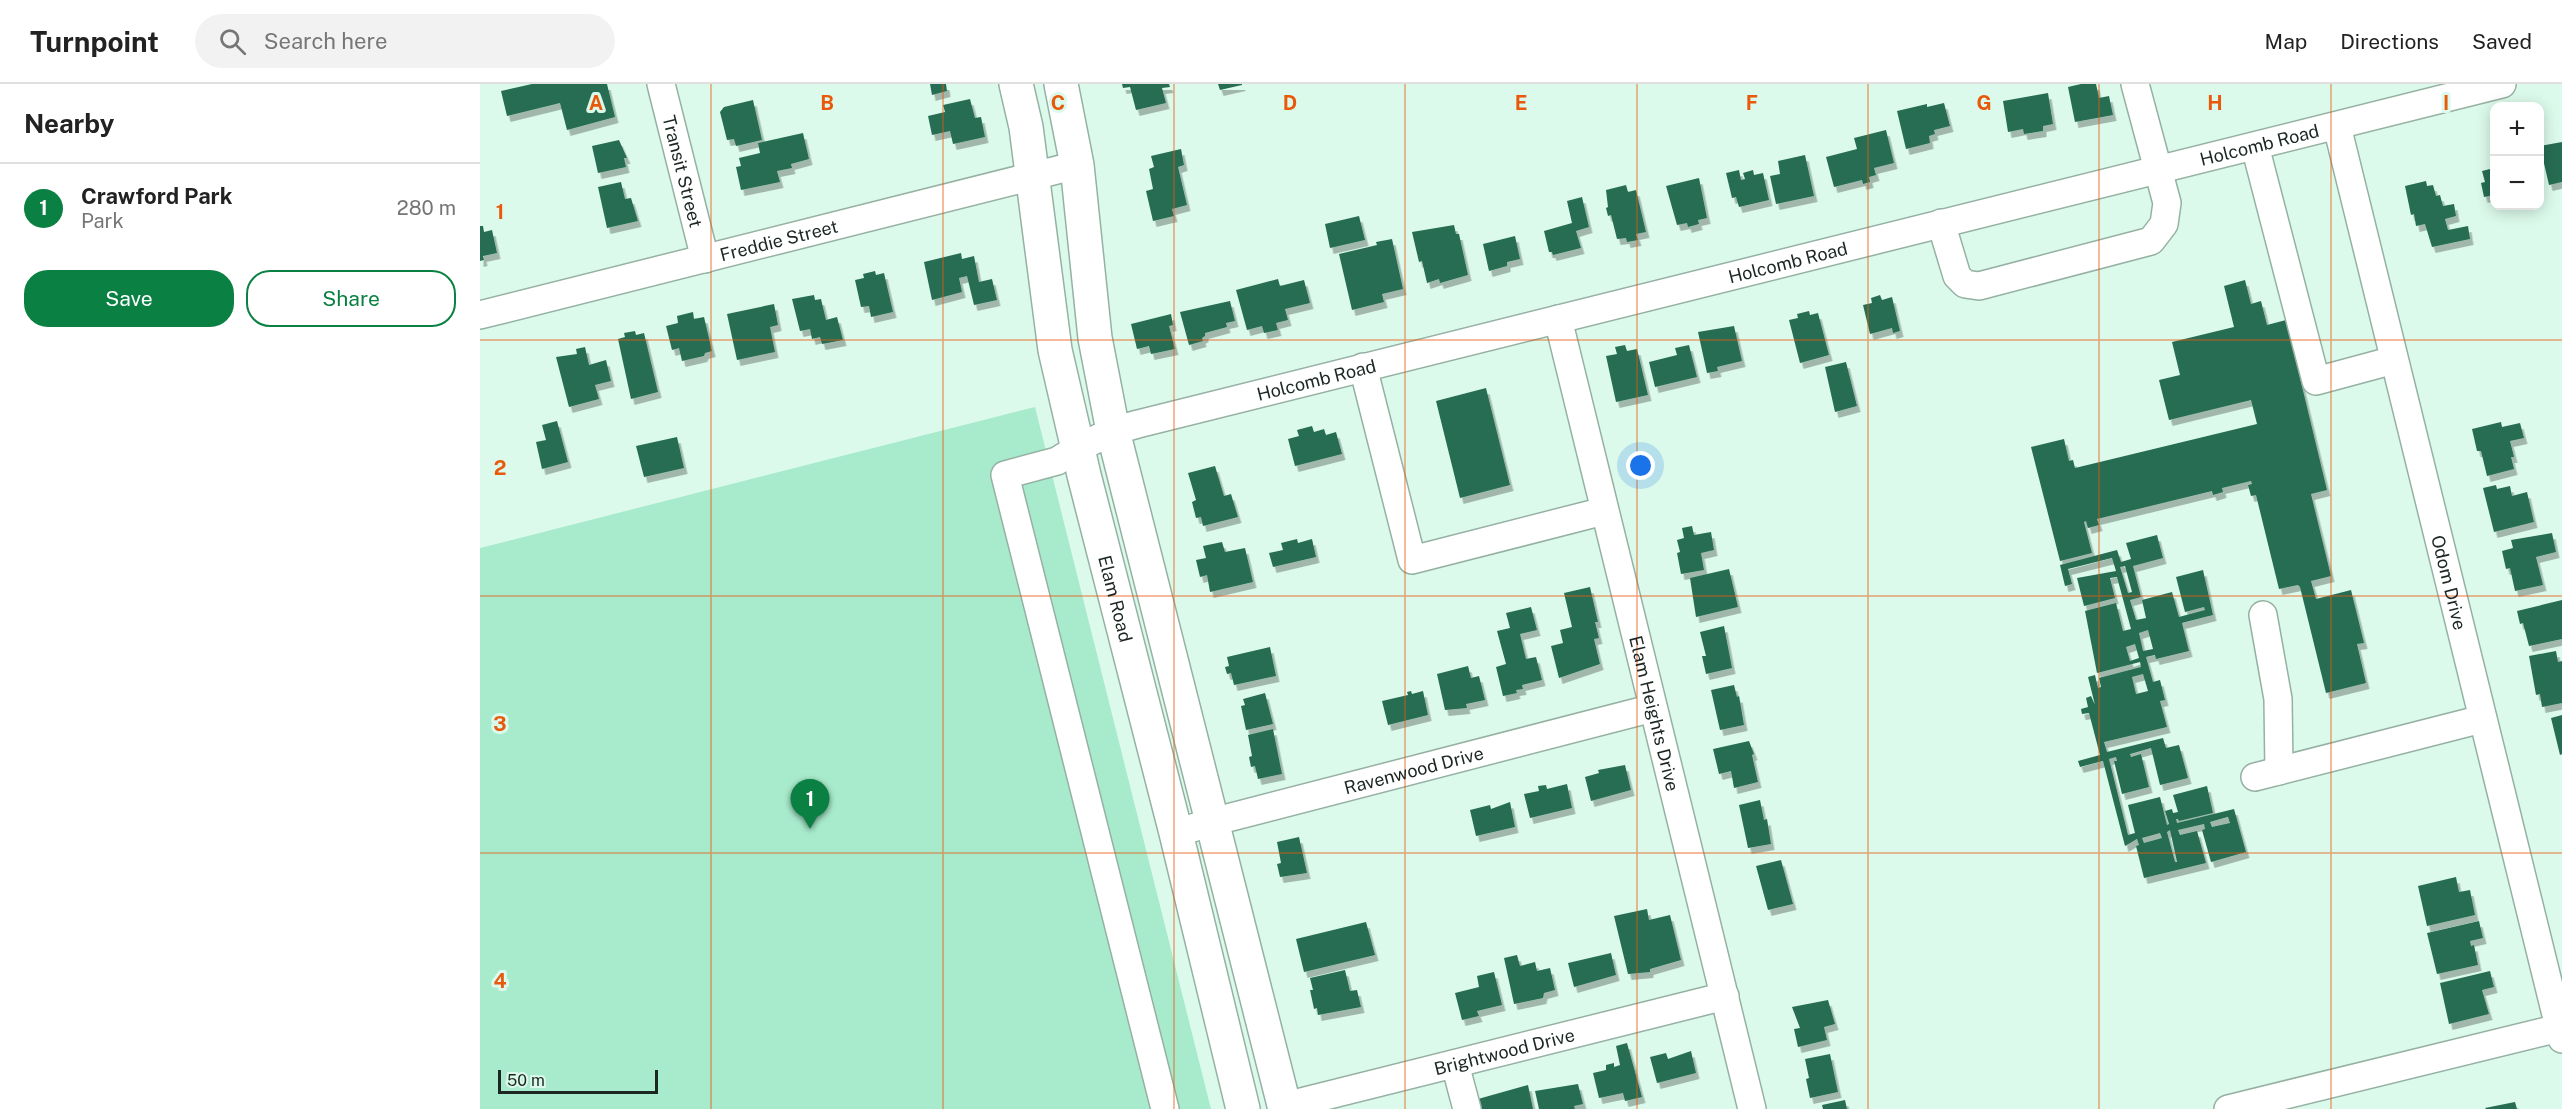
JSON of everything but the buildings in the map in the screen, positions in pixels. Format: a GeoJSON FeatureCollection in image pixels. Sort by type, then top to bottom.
{"type":"FeatureCollection","features":[{"type":"Feature","properties":{"kind":"main road","name":"Elam Road"},"geometry":{"type":"LineString","coordinates":[[1016,84],[1026,126],[1055,350],[1243,1109]]}},
{"type":"Feature","properties":{"kind":"main road","name":"Elam Road"},"geometry":{"type":"LineString","coordinates":[[1061,84],[1077,165],[1095,338],[1113,431],[1212,822],[1280,1108]]}},
{"type":"Feature","properties":{"kind":"street","name":"Transit Street"},"geometry":{"type":"LineString","coordinates":[[662,84],[705,259]]}},
{"type":"Feature","properties":{"kind":"street"},"geometry":{"type":"LineString","coordinates":[[1941,223],[1958,276],[1965,284],[1979,286],[2151,241],[2159,234],[2167,213],[2135,84]]}},
{"type":"Feature","properties":{"kind":"street","name":"Holcomb Road"},"geometry":{"type":"LineString","coordinates":[[1165,1109],[1005,475],[1057,461],[1113,431],[2502,84]]}},
{"type":"Feature","properties":{"kind":"street","name":"Odom Drive"},"geometry":{"type":"LineString","coordinates":[[2337,126],[2561,1033]]}},
{"type":"Feature","properties":{"kind":"street"},"geometry":{"type":"LineString","coordinates":[[2255,146],[2316,381],[2394,360]]}},
{"type":"Feature","properties":{"kind":"street","name":"Freddie Street"},"geometry":{"type":"LineString","coordinates":[[480,315],[1077,165]]}},
{"type":"Feature","properties":{"kind":"street","name":"Elam Heights Drive"},"geometry":{"type":"LineString","coordinates":[[1558,319],[1752,1109]]}},
{"type":"Feature","properties":{"kind":"street"},"geometry":{"type":"LineString","coordinates":[[1363,367],[1412,560],[1605,511]]}},
{"type":"Feature","properties":{"kind":"street"},"geometry":{"type":"LineString","coordinates":[[2263,615],[2278,699],[2267,774],[2482,719]]}},
{"type":"Feature","properties":{"kind":"street","name":"Ravenwood Drive"},"geometry":{"type":"LineString","coordinates":[[1176,833],[1653,708]]}},
{"type":"Feature","properties":{"kind":"street","name":"Brightwood Drive"},"geometry":{"type":"LineString","coordinates":[[1280,1108],[1725,996]]}},
{"type":"Feature","properties":{"kind":"street"},"geometry":{"type":"LineString","coordinates":[[2228,1109],[2561,1033]]}},
{"type":"Feature","properties":{"kind":"street"},"geometry":{"type":"LineString","coordinates":[[1455,1064],[1467,1109]]}},
{"type":"Feature","properties":{"kind":"green space"},"geometry":{"type":"Polygon","coordinates":[[[1035,407],[1211,1109],[480,1109],[480,548],[1035,407]]]}},
{"type":"Feature","properties":{"kind":"place","name":"Crawford Park"},"geometry":{"type":"Point","coordinates":[810,829]}}]}
